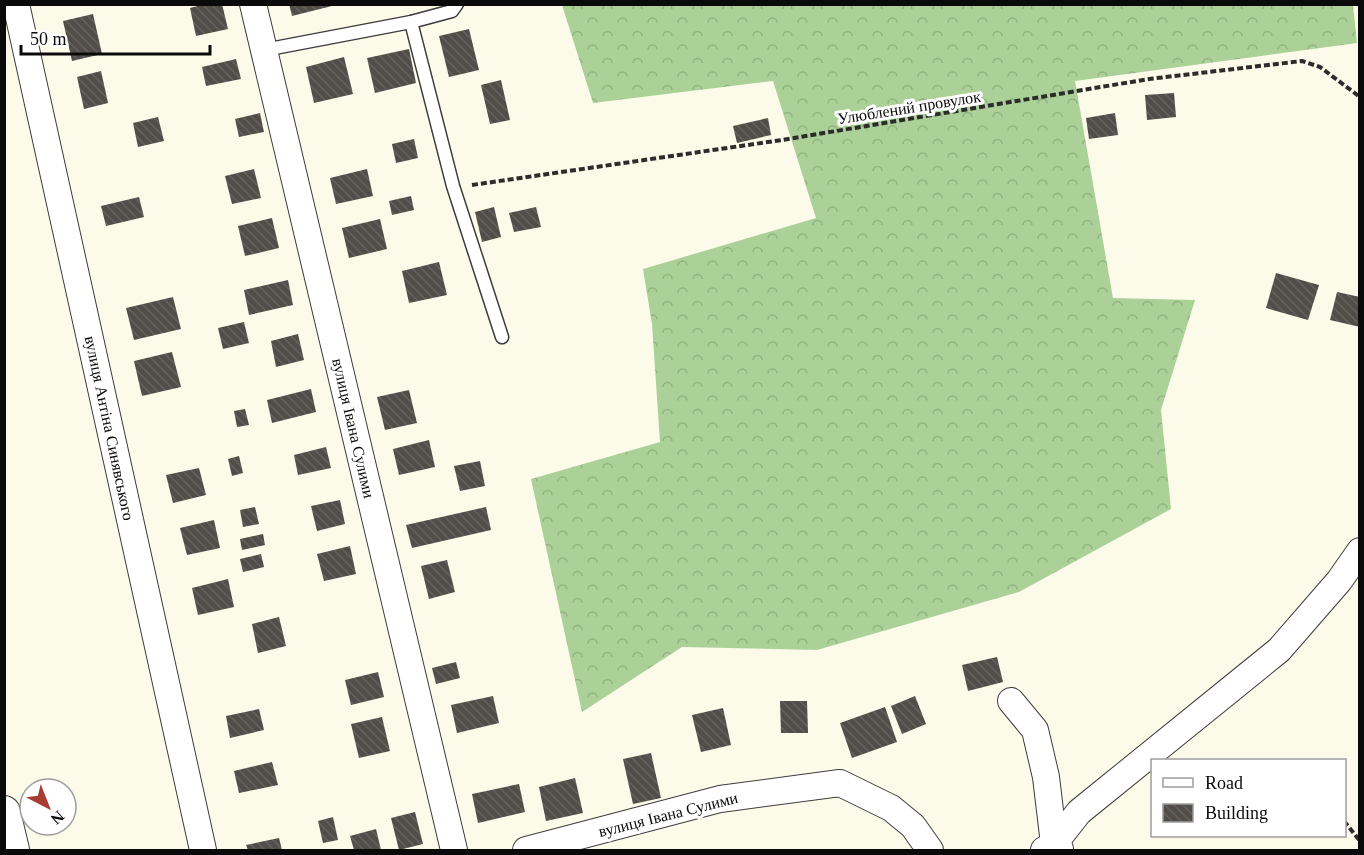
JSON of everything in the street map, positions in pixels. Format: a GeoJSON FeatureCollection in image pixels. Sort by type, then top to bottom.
{"type":"FeatureCollection","features":[{"type":"Feature","properties":{"kind":"street","name":"вулиця Антіна Синявського"},"geometry":{"type":"LineString","coordinates":[[16,4],[203,850]]}},
{"type":"Feature","properties":{"kind":"street","name":"вулиця Івана Сулими"},"geometry":{"type":"LineString","coordinates":[[253,4],[454,850]]}},
{"type":"Feature","properties":{"kind":"street"},"geometry":{"type":"LineString","coordinates":[[1053,848],[1079,812],[1279,650],[1340,581],[1359,551]]}},
{"type":"Feature","properties":{"kind":"street"},"geometry":{"type":"LineString","coordinates":[[1011,701],[1035,730],[1046,777],[1053,848]]}},
{"type":"Feature","properties":{"kind":"street","name":"вулиця Івана Сулими"},"geometry":{"type":"LineString","coordinates":[[526,850],[720,799],[840,783],[891,808],[914,826],[930,850]]}},
{"type":"Feature","properties":{"kind":"street"},"geometry":{"type":"LineString","coordinates":[[4,812],[13,850]]}},
{"type":"Feature","properties":{"kind":"lane"},"geometry":{"type":"LineString","coordinates":[[264,50],[411,22],[452,11],[457,4]]}},
{"type":"Feature","properties":{"kind":"lane"},"geometry":{"type":"LineString","coordinates":[[411,22],[453,186],[502,338]]}},
{"type":"Feature","properties":{"kind":"path","name":"Улюблений провулок"},"geometry":{"type":"LineString","coordinates":[[453,186],[491,184],[782,140],[1149,79],[1302,61],[1320,67],[1359,97]]}},
{"type":"Feature","properties":{"kind":"path"},"geometry":{"type":"LineString","coordinates":[[1346,824],[1359,841]]}},
{"type":"Feature","properties":{"kind":"green space"},"geometry":{"type":"Polygon","coordinates":[[[562,5],[1353,5],[1357,43],[1075,81],[1113,298],[1195,300],[1161,410],[1171,509],[1019,592],[817,650],[682,647],[582,712],[531,479],[660,442],[652,324],[643,269],[816,218],[773,81],[593,103],[562,5]]]}},
{"type":"Feature","properties":{"kind":"building"},"geometry":{"type":"Polygon","coordinates":[[[205,4],[222,4],[228,29],[196,36],[190,8],[205,4]]]}},
{"type":"Feature","properties":{"kind":"building"},"geometry":{"type":"Polygon","coordinates":[[[289,4],[336,4],[336,5],[292,16],[289,4]]]}},
{"type":"Feature","properties":{"kind":"building"},"geometry":{"type":"Polygon","coordinates":[[[93,14],[102,54],[72,61],[63,21],[93,14]]]}},
{"type":"Feature","properties":{"kind":"building"},"geometry":{"type":"Polygon","coordinates":[[[469,29],[479,70],[449,77],[439,36],[469,29]]]}},
{"type":"Feature","properties":{"kind":"building"},"geometry":{"type":"Polygon","coordinates":[[[409,49],[416,83],[375,93],[367,58],[409,49]]]}},
{"type":"Feature","properties":{"kind":"building"},"geometry":{"type":"Polygon","coordinates":[[[344,57],[353,94],[314,103],[306,67],[344,57]]]}},
{"type":"Feature","properties":{"kind":"building"},"geometry":{"type":"Polygon","coordinates":[[[236,59],[241,79],[206,86],[202,67],[236,59]]]}},
{"type":"Feature","properties":{"kind":"building"},"geometry":{"type":"Polygon","coordinates":[[[101,71],[108,103],[84,109],[77,77],[101,71]]]}},
{"type":"Feature","properties":{"kind":"building"},"geometry":{"type":"Polygon","coordinates":[[[501,80],[510,120],[490,124],[481,85],[501,80]]]}},
{"type":"Feature","properties":{"kind":"building"},"geometry":{"type":"Polygon","coordinates":[[[1174,93],[1176,117],[1147,120],[1145,95],[1174,93]]]}},
{"type":"Feature","properties":{"kind":"building"},"geometry":{"type":"Polygon","coordinates":[[[260,113],[264,132],[239,137],[235,119],[260,113]]]}},
{"type":"Feature","properties":{"kind":"building"},"geometry":{"type":"Polygon","coordinates":[[[1115,113],[1118,135],[1089,139],[1086,118],[1115,113]]]}},
{"type":"Feature","properties":{"kind":"building"},"geometry":{"type":"Polygon","coordinates":[[[158,117],[164,141],[138,147],[133,123],[158,117]]]}},
{"type":"Feature","properties":{"kind":"building"},"geometry":{"type":"Polygon","coordinates":[[[768,118],[771,135],[737,143],[733,126],[768,118]]]}},
{"type":"Feature","properties":{"kind":"building"},"geometry":{"type":"Polygon","coordinates":[[[414,139],[418,158],[396,163],[392,144],[414,139]]]}},
{"type":"Feature","properties":{"kind":"building"},"geometry":{"type":"Polygon","coordinates":[[[254,169],[261,198],[232,204],[225,176],[254,169]]]}},
{"type":"Feature","properties":{"kind":"building"},"geometry":{"type":"Polygon","coordinates":[[[367,169],[373,196],[336,204],[330,178],[367,169]]]}},
{"type":"Feature","properties":{"kind":"building"},"geometry":{"type":"Polygon","coordinates":[[[411,196],[414,210],[392,215],[389,201],[411,196]]]}},
{"type":"Feature","properties":{"kind":"building"},"geometry":{"type":"Polygon","coordinates":[[[139,197],[144,217],[106,226],[101,206],[139,197]]]}},
{"type":"Feature","properties":{"kind":"building"},"geometry":{"type":"Polygon","coordinates":[[[494,207],[501,237],[482,242],[475,212],[494,207]]]}},
{"type":"Feature","properties":{"kind":"building"},"geometry":{"type":"Polygon","coordinates":[[[536,207],[541,227],[514,232],[509,213],[536,207]]]}},
{"type":"Feature","properties":{"kind":"building"},"geometry":{"type":"Polygon","coordinates":[[[272,218],[279,248],[245,256],[238,226],[272,218]]]}},
{"type":"Feature","properties":{"kind":"building"},"geometry":{"type":"Polygon","coordinates":[[[380,219],[387,249],[349,258],[342,228],[380,219]]]}},
{"type":"Feature","properties":{"kind":"building"},"geometry":{"type":"Polygon","coordinates":[[[439,262],[447,295],[409,303],[402,271],[439,262]]]}},
{"type":"Feature","properties":{"kind":"building"},"geometry":{"type":"Polygon","coordinates":[[[1276,273],[1319,285],[1308,320],[1266,308],[1276,273]]]}},
{"type":"Feature","properties":{"kind":"building"},"geometry":{"type":"Polygon","coordinates":[[[288,280],[293,305],[249,315],[244,290],[288,280]]]}},
{"type":"Feature","properties":{"kind":"building"},"geometry":{"type":"Polygon","coordinates":[[[1337,292],[1360,297],[1360,327],[1330,320],[1337,292]]]}},
{"type":"Feature","properties":{"kind":"building"},"geometry":{"type":"Polygon","coordinates":[[[173,297],[181,329],[134,340],[126,308],[173,297]]]}},
{"type":"Feature","properties":{"kind":"building"},"geometry":{"type":"Polygon","coordinates":[[[244,322],[249,343],[223,349],[218,328],[244,322]]]}},
{"type":"Feature","properties":{"kind":"building"},"geometry":{"type":"Polygon","coordinates":[[[298,334],[304,360],[276,367],[271,341],[298,334]]]}},
{"type":"Feature","properties":{"kind":"building"},"geometry":{"type":"Polygon","coordinates":[[[172,352],[181,387],[142,396],[134,361],[172,352]]]}},
{"type":"Feature","properties":{"kind":"building"},"geometry":{"type":"Polygon","coordinates":[[[311,389],[316,412],[272,423],[267,400],[311,389]]]}},
{"type":"Feature","properties":{"kind":"building"},"geometry":{"type":"Polygon","coordinates":[[[409,390],[417,423],[385,430],[377,397],[409,390]]]}},
{"type":"Feature","properties":{"kind":"building"},"geometry":{"type":"Polygon","coordinates":[[[245,409],[249,425],[237,427],[234,411],[245,409]]]}},
{"type":"Feature","properties":{"kind":"building"},"geometry":{"type":"Polygon","coordinates":[[[429,440],[435,467],[399,475],[393,449],[429,440]]]}},
{"type":"Feature","properties":{"kind":"building"},"geometry":{"type":"Polygon","coordinates":[[[326,447],[331,468],[298,475],[294,455],[326,447]]]}},
{"type":"Feature","properties":{"kind":"building"},"geometry":{"type":"Polygon","coordinates":[[[239,456],[243,473],[232,476],[228,459],[239,456]]]}},
{"type":"Feature","properties":{"kind":"building"},"geometry":{"type":"Polygon","coordinates":[[[480,461],[485,486],[460,491],[454,466],[480,461]]]}},
{"type":"Feature","properties":{"kind":"building"},"geometry":{"type":"Polygon","coordinates":[[[199,468],[206,495],[173,503],[166,475],[199,468]]]}},
{"type":"Feature","properties":{"kind":"building"},"geometry":{"type":"Polygon","coordinates":[[[340,500],[345,524],[317,531],[311,506],[340,500]]]}},
{"type":"Feature","properties":{"kind":"building"},"geometry":{"type":"Polygon","coordinates":[[[255,507],[259,524],[243,527],[240,510],[255,507]]]}},
{"type":"Feature","properties":{"kind":"building"},"geometry":{"type":"Polygon","coordinates":[[[486,507],[491,530],[412,548],[406,525],[486,507]]]}},
{"type":"Feature","properties":{"kind":"building"},"geometry":{"type":"Polygon","coordinates":[[[214,520],[220,548],[187,555],[180,528],[214,520]]]}},
{"type":"Feature","properties":{"kind":"building"},"geometry":{"type":"Polygon","coordinates":[[[263,534],[265,545],[242,550],[240,539],[263,534]]]}},
{"type":"Feature","properties":{"kind":"building"},"geometry":{"type":"Polygon","coordinates":[[[350,546],[356,574],[324,581],[317,554],[350,546]]]}},
{"type":"Feature","properties":{"kind":"building"},"geometry":{"type":"Polygon","coordinates":[[[261,554],[264,567],[243,572],[240,559],[261,554]]]}},
{"type":"Feature","properties":{"kind":"building"},"geometry":{"type":"Polygon","coordinates":[[[447,560],[455,592],[429,599],[421,566],[447,560]]]}},
{"type":"Feature","properties":{"kind":"building"},"geometry":{"type":"Polygon","coordinates":[[[228,579],[234,607],[198,615],[192,588],[228,579]]]}},
{"type":"Feature","properties":{"kind":"building"},"geometry":{"type":"Polygon","coordinates":[[[279,617],[286,646],[258,653],[252,624],[279,617]]]}},
{"type":"Feature","properties":{"kind":"building"},"geometry":{"type":"Polygon","coordinates":[[[997,657],[1003,682],[968,691],[962,665],[997,657]]]}},
{"type":"Feature","properties":{"kind":"building"},"geometry":{"type":"Polygon","coordinates":[[[456,662],[460,678],[436,684],[432,668],[456,662]]]}},
{"type":"Feature","properties":{"kind":"building"},"geometry":{"type":"Polygon","coordinates":[[[378,672],[384,697],[351,705],[345,680],[378,672]]]}},
{"type":"Feature","properties":{"kind":"building"},"geometry":{"type":"Polygon","coordinates":[[[493,696],[499,723],[457,733],[451,705],[493,696]]]}},
{"type":"Feature","properties":{"kind":"building"},"geometry":{"type":"Polygon","coordinates":[[[915,696],[926,724],[902,734],[891,706],[915,696]]]}},
{"type":"Feature","properties":{"kind":"building"},"geometry":{"type":"Polygon","coordinates":[[[780,701],[807,701],[808,733],[781,733],[780,701]]]}},
{"type":"Feature","properties":{"kind":"building"},"geometry":{"type":"Polygon","coordinates":[[[885,707],[897,742],[852,758],[840,723],[885,707]]]}},
{"type":"Feature","properties":{"kind":"building"},"geometry":{"type":"Polygon","coordinates":[[[723,708],[731,745],[701,752],[692,715],[723,708]]]}},
{"type":"Feature","properties":{"kind":"building"},"geometry":{"type":"Polygon","coordinates":[[[259,709],[264,730],[230,738],[226,716],[259,709]]]}},
{"type":"Feature","properties":{"kind":"building"},"geometry":{"type":"Polygon","coordinates":[[[382,717],[390,751],[359,758],[351,724],[382,717]]]}},
{"type":"Feature","properties":{"kind":"building"},"geometry":{"type":"Polygon","coordinates":[[[651,753],[661,798],[633,804],[623,759],[651,753]]]}},
{"type":"Feature","properties":{"kind":"building"},"geometry":{"type":"Polygon","coordinates":[[[272,762],[278,785],[239,793],[234,771],[272,762]]]}},
{"type":"Feature","properties":{"kind":"building"},"geometry":{"type":"Polygon","coordinates":[[[575,778],[583,813],[546,821],[539,787],[575,778]]]}},
{"type":"Feature","properties":{"kind":"building"},"geometry":{"type":"Polygon","coordinates":[[[519,784],[525,812],[478,823],[472,794],[519,784]]]}},
{"type":"Feature","properties":{"kind":"building"},"geometry":{"type":"Polygon","coordinates":[[[415,812],[423,844],[399,850],[391,818],[415,812]]]}},
{"type":"Feature","properties":{"kind":"building"},"geometry":{"type":"Polygon","coordinates":[[[333,817],[338,840],[323,843],[318,821],[333,817]]]}},
{"type":"Feature","properties":{"kind":"building"},"geometry":{"type":"Polygon","coordinates":[[[376,829],[381,850],[354,850],[350,836],[376,829]]]}},
{"type":"Feature","properties":{"kind":"building"},"geometry":{"type":"Polygon","coordinates":[[[279,838],[282,850],[248,850],[246,845],[279,838]]]}}]}
